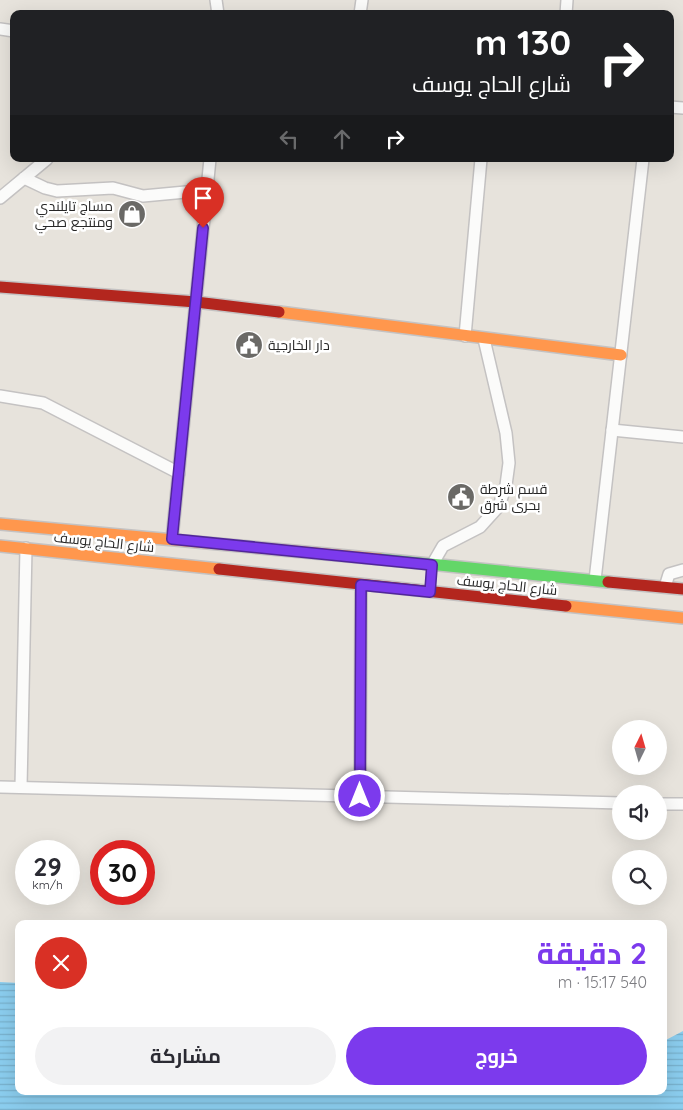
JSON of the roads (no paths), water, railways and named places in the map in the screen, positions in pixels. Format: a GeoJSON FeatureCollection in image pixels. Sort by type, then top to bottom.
{"type":"FeatureCollection","features":[{"type":"Feature","properties":{"kind":"main road"},"geometry":{"type":"LineString","coordinates":[[0,287],[196,302],[621,355]]}},
{"type":"Feature","properties":{"kind":"main road","name":"شارع الحاج يوسف"},"geometry":{"type":"LineString","coordinates":[[0,524],[172,539],[683,618]]}},
{"type":"Feature","properties":{"kind":"main road","name":"شارع الحاج يوسف"},"geometry":{"type":"LineString","coordinates":[[0,546],[361,585],[431,578],[595,580],[683,589]]}},
{"type":"Feature","properties":{"kind":"street"},"geometry":{"type":"LineString","coordinates":[[0,198],[43,162]]}},
{"type":"Feature","properties":{"kind":"street"},"geometry":{"type":"LineString","coordinates":[[172,539],[210,162]]}},
{"type":"Feature","properties":{"kind":"street"},"geometry":{"type":"LineString","coordinates":[[465,336],[481,162]]}},
{"type":"Feature","properties":{"kind":"street"},"geometry":{"type":"LineString","coordinates":[[595,580],[643,162]]}},
{"type":"Feature","properties":{"kind":"street"},"geometry":{"type":"LineString","coordinates":[[24,178],[45,188],[57,191],[113,188],[143,196],[207,190]]}},
{"type":"Feature","properties":{"kind":"street"},"geometry":{"type":"LineString","coordinates":[[431,578],[443,546],[480,527],[499,506],[506,485],[508,463],[506,433],[484,339]]}},
{"type":"Feature","properties":{"kind":"street"},"geometry":{"type":"LineString","coordinates":[[0,396],[43,403],[179,473]]}},
{"type":"Feature","properties":{"kind":"street"},"geometry":{"type":"LineString","coordinates":[[612,430],[683,437]]}},
{"type":"Feature","properties":{"kind":"street"},"geometry":{"type":"LineString","coordinates":[[21,787],[26,548]]}},
{"type":"Feature","properties":{"kind":"street"},"geometry":{"type":"LineString","coordinates":[[665,587],[669,574],[675,570],[683,570]]}},
{"type":"Feature","properties":{"kind":"street"},"geometry":{"type":"LineString","coordinates":[[360,796],[361,585]]}},
{"type":"Feature","properties":{"kind":"street"},"geometry":{"type":"LineString","coordinates":[[0,787],[612,803]]}},
{"type":"Feature","properties":{"kind":"street"},"geometry":{"type":"LineString","coordinates":[[667,804],[683,804]]}},
{"type":"Feature","properties":{"kind":"water"},"geometry":{"type":"Polygon","coordinates":[[[0,982],[15,983],[15,1095],[667,1095],[667,1039],[683,1031],[683,1110],[0,1110],[0,982]]]}},
{"type":"Feature","properties":{"kind":"place","name":"مساج تايلندي ومنتجع صحي"},"geometry":{"type":"Point","coordinates":[132,214]}},
{"type":"Feature","properties":{"kind":"place","name":"دار الخارجية"},"geometry":{"type":"Point","coordinates":[249,345]}},
{"type":"Feature","properties":{"kind":"place","name":"قسم شرطة بحرى شرق"},"geometry":{"type":"Point","coordinates":[461,497]}}]}
